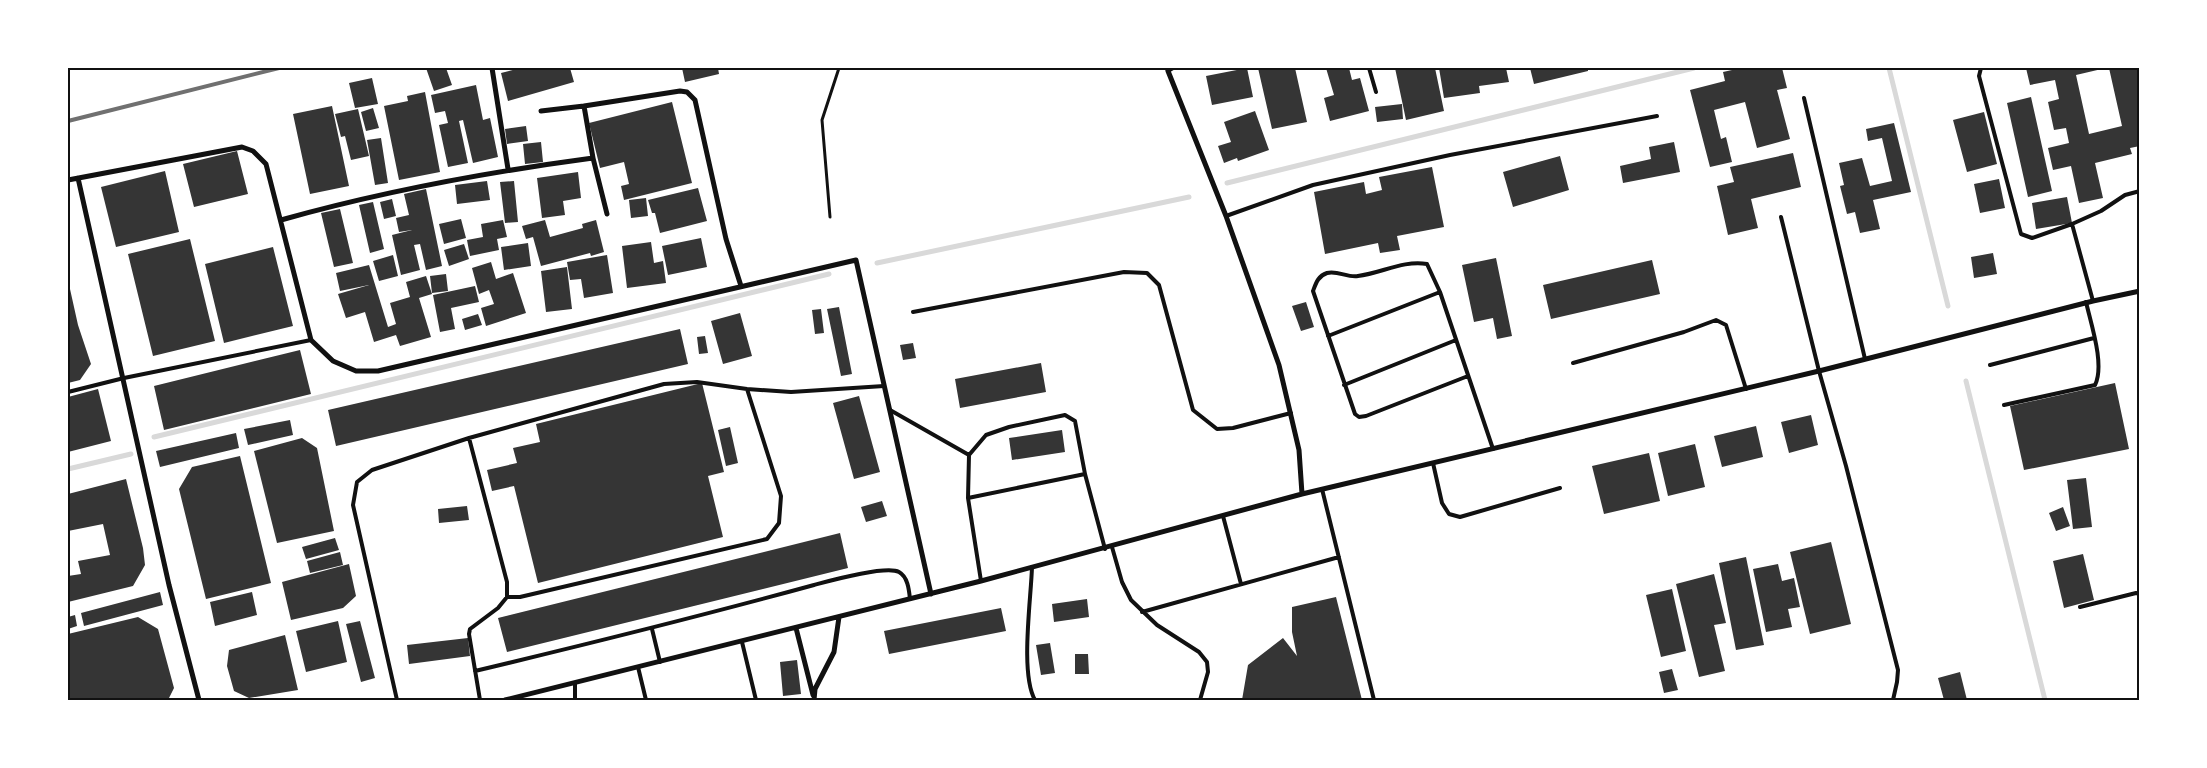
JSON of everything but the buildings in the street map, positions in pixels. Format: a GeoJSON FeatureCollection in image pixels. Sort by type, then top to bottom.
{"type":"FeatureCollection","features":[{"type":"Feature","properties":{"kind":"street"},"geometry":{"type":"LineString","coordinates":[[492,68],[508,169]]}},
{"type":"Feature","properties":{"kind":"street"},"geometry":{"type":"LineString","coordinates":[[1169,69],[1226,216],[1279,365],[1299,450],[1302,494]]}},
{"type":"Feature","properties":{"kind":"street"},"geometry":{"type":"LineString","coordinates":[[541,111],[680,90],[687,92],[695,100],[726,239],[741,286]]}},
{"type":"Feature","properties":{"kind":"street"},"geometry":{"type":"LineString","coordinates":[[584,106],[593,158],[607,214]]}},
{"type":"Feature","properties":{"kind":"street"},"geometry":{"type":"LineString","coordinates":[[68,180],[242,147],[253,152],[266,164],[311,340],[333,361],[356,371],[378,371],[856,260],[930,594]]}},
{"type":"Feature","properties":{"kind":"street"},"geometry":{"type":"LineString","coordinates":[[281,220],[411,188],[508,169],[593,158]]}},
{"type":"Feature","properties":{"kind":"street"},"geometry":{"type":"LineString","coordinates":[[78,178],[169,585],[200,700]]}},
{"type":"Feature","properties":{"kind":"street"},"geometry":{"type":"LineString","coordinates":[[505,700],[742,642],[1105,549],[1302,494],[1819,372],[2093,300],[2140,291]]}},
{"type":"Feature","properties":{"kind":"street"},"geometry":{"type":"LineString","coordinates":[[814,699],[815,689],[834,652],[839,617]]}},
{"type":"Feature","properties":{"kind":"street"},"geometry":{"type":"LineString","coordinates":[[796,628],[814,699]]}},
{"type":"Feature","properties":{"kind":"lane"},"geometry":{"type":"LineString","coordinates":[[1369,68],[1376,92]]}},
{"type":"Feature","properties":{"kind":"lane"},"geometry":{"type":"LineString","coordinates":[[1981,68],[1979,76],[2021,234],[2032,238],[2072,224],[2101,211],[2125,196],[2140,191]]}},
{"type":"Feature","properties":{"kind":"lane"},"geometry":{"type":"LineString","coordinates":[[1804,98],[1865,359]]}},
{"type":"Feature","properties":{"kind":"lane"},"geometry":{"type":"LineString","coordinates":[[1226,216],[1313,185],[1450,155],[1657,116]]}},
{"type":"Feature","properties":{"kind":"lane"},"geometry":{"type":"LineString","coordinates":[[1781,217],[1819,372],[1846,466],[1898,670],[1892,700]]}},
{"type":"Feature","properties":{"kind":"lane"},"geometry":{"type":"LineString","coordinates":[[2072,224],[2093,300]]}},
{"type":"Feature","properties":{"kind":"lane"},"geometry":{"type":"LineString","coordinates":[[1468,376],[1359,417],[1355,414],[1344,384],[1313,291],[1317,280],[1327,273],[1340,273],[1356,277],[1414,262],[1427,264],[1440,292],[1493,449]]}},
{"type":"Feature","properties":{"kind":"lane"},"geometry":{"type":"LineString","coordinates":[[913,312],[1124,272],[1147,272],[1159,285],[1193,410],[1217,429],[1234,428],[1290,413]]}},
{"type":"Feature","properties":{"kind":"lane"},"geometry":{"type":"LineString","coordinates":[[1328,336],[1440,292]]}},
{"type":"Feature","properties":{"kind":"lane"},"geometry":{"type":"LineString","coordinates":[[2004,405],[2095,385],[2099,376],[2094,338],[2086,302]]}},
{"type":"Feature","properties":{"kind":"lane"},"geometry":{"type":"LineString","coordinates":[[1572,363],[1684,332],[1716,320],[1726,325],[1746,389]]}},
{"type":"Feature","properties":{"kind":"lane"},"geometry":{"type":"LineString","coordinates":[[1990,365],[2094,338]]}},
{"type":"Feature","properties":{"kind":"lane"},"geometry":{"type":"LineString","coordinates":[[68,392],[124,378],[311,340]]}},
{"type":"Feature","properties":{"kind":"lane"},"geometry":{"type":"LineString","coordinates":[[1344,384],[1456,340]]}},
{"type":"Feature","properties":{"kind":"lane"},"geometry":{"type":"LineString","coordinates":[[397,700],[353,505],[357,482],[372,470],[469,438],[664,384],[697,382],[747,389],[791,392],[884,386]]}},
{"type":"Feature","properties":{"kind":"lane"},"geometry":{"type":"LineString","coordinates":[[507,597],[520,597],[767,540],[779,523],[781,496],[747,389]]}},
{"type":"Feature","properties":{"kind":"lane"},"geometry":{"type":"LineString","coordinates":[[890,410],[969,456]]}},
{"type":"Feature","properties":{"kind":"lane"},"geometry":{"type":"LineString","coordinates":[[981,581],[968,498],[969,456],[986,435],[1009,427],[1065,415],[1075,421],[1085,474],[1105,549]]}},
{"type":"Feature","properties":{"kind":"lane"},"geometry":{"type":"LineString","coordinates":[[469,438],[507,582],[507,597],[498,608],[470,629],[469,641],[480,700]]}},
{"type":"Feature","properties":{"kind":"lane"},"geometry":{"type":"LineString","coordinates":[[1433,463],[1442,503],[1449,514],[1460,517],[1560,488]]}},
{"type":"Feature","properties":{"kind":"lane"},"geometry":{"type":"LineString","coordinates":[[968,498],[1085,474]]}},
{"type":"Feature","properties":{"kind":"lane"},"geometry":{"type":"LineString","coordinates":[[1322,490],[1374,700]]}},
{"type":"Feature","properties":{"kind":"lane"},"geometry":{"type":"LineString","coordinates":[[1223,516],[1241,584]]}},
{"type":"Feature","properties":{"kind":"lane"},"geometry":{"type":"LineString","coordinates":[[1112,547],[1122,582],[1131,600],[1158,625],[1199,652],[1207,662],[1208,672],[1200,700]]}},
{"type":"Feature","properties":{"kind":"lane"},"geometry":{"type":"LineString","coordinates":[[1142,612],[1339,558]]}},
{"type":"Feature","properties":{"kind":"lane"},"geometry":{"type":"LineString","coordinates":[[1032,567],[1027,666],[1030,692],[1035,700]]}},
{"type":"Feature","properties":{"kind":"lane"},"geometry":{"type":"LineString","coordinates":[[475,671],[652,629],[837,579],[871,572],[893,570],[900,572],[906,580],[910,599]]}},
{"type":"Feature","properties":{"kind":"lane"},"geometry":{"type":"LineString","coordinates":[[2080,607],[2136,593],[2140,594]]}},
{"type":"Feature","properties":{"kind":"lane"},"geometry":{"type":"LineString","coordinates":[[652,629],[660,662]]}},
{"type":"Feature","properties":{"kind":"lane"},"geometry":{"type":"LineString","coordinates":[[742,642],[756,700]]}},
{"type":"Feature","properties":{"kind":"lane"},"geometry":{"type":"LineString","coordinates":[[638,667],[646,700]]}},
{"type":"Feature","properties":{"kind":"lane"},"geometry":{"type":"LineString","coordinates":[[574,683],[575,700]]}},
{"type":"Feature","properties":{"kind":"path"},"geometry":{"type":"LineString","coordinates":[[830,218],[822,120],[839,68]]}},
{"type":"Feature","properties":{"kind":"waterway"},"geometry":{"type":"LineString","coordinates":[[1227,183],[1694,68]]}},
{"type":"Feature","properties":{"kind":"waterway"},"geometry":{"type":"LineString","coordinates":[[1889,68],[1948,306]]}},
{"type":"Feature","properties":{"kind":"waterway"},"geometry":{"type":"LineString","coordinates":[[877,263],[1189,197]]}},
{"type":"Feature","properties":{"kind":"waterway"},"geometry":{"type":"LineString","coordinates":[[154,437],[829,274]]}},
{"type":"Feature","properties":{"kind":"waterway"},"geometry":{"type":"LineString","coordinates":[[1966,381],[2045,700]]}},
{"type":"Feature","properties":{"kind":"waterway"},"geometry":{"type":"LineString","coordinates":[[68,469],[131,454]]}},
{"type":"Feature","properties":{"kind":"railway"},"geometry":{"type":"LineString","coordinates":[[68,121],[279,68]]}}]}
